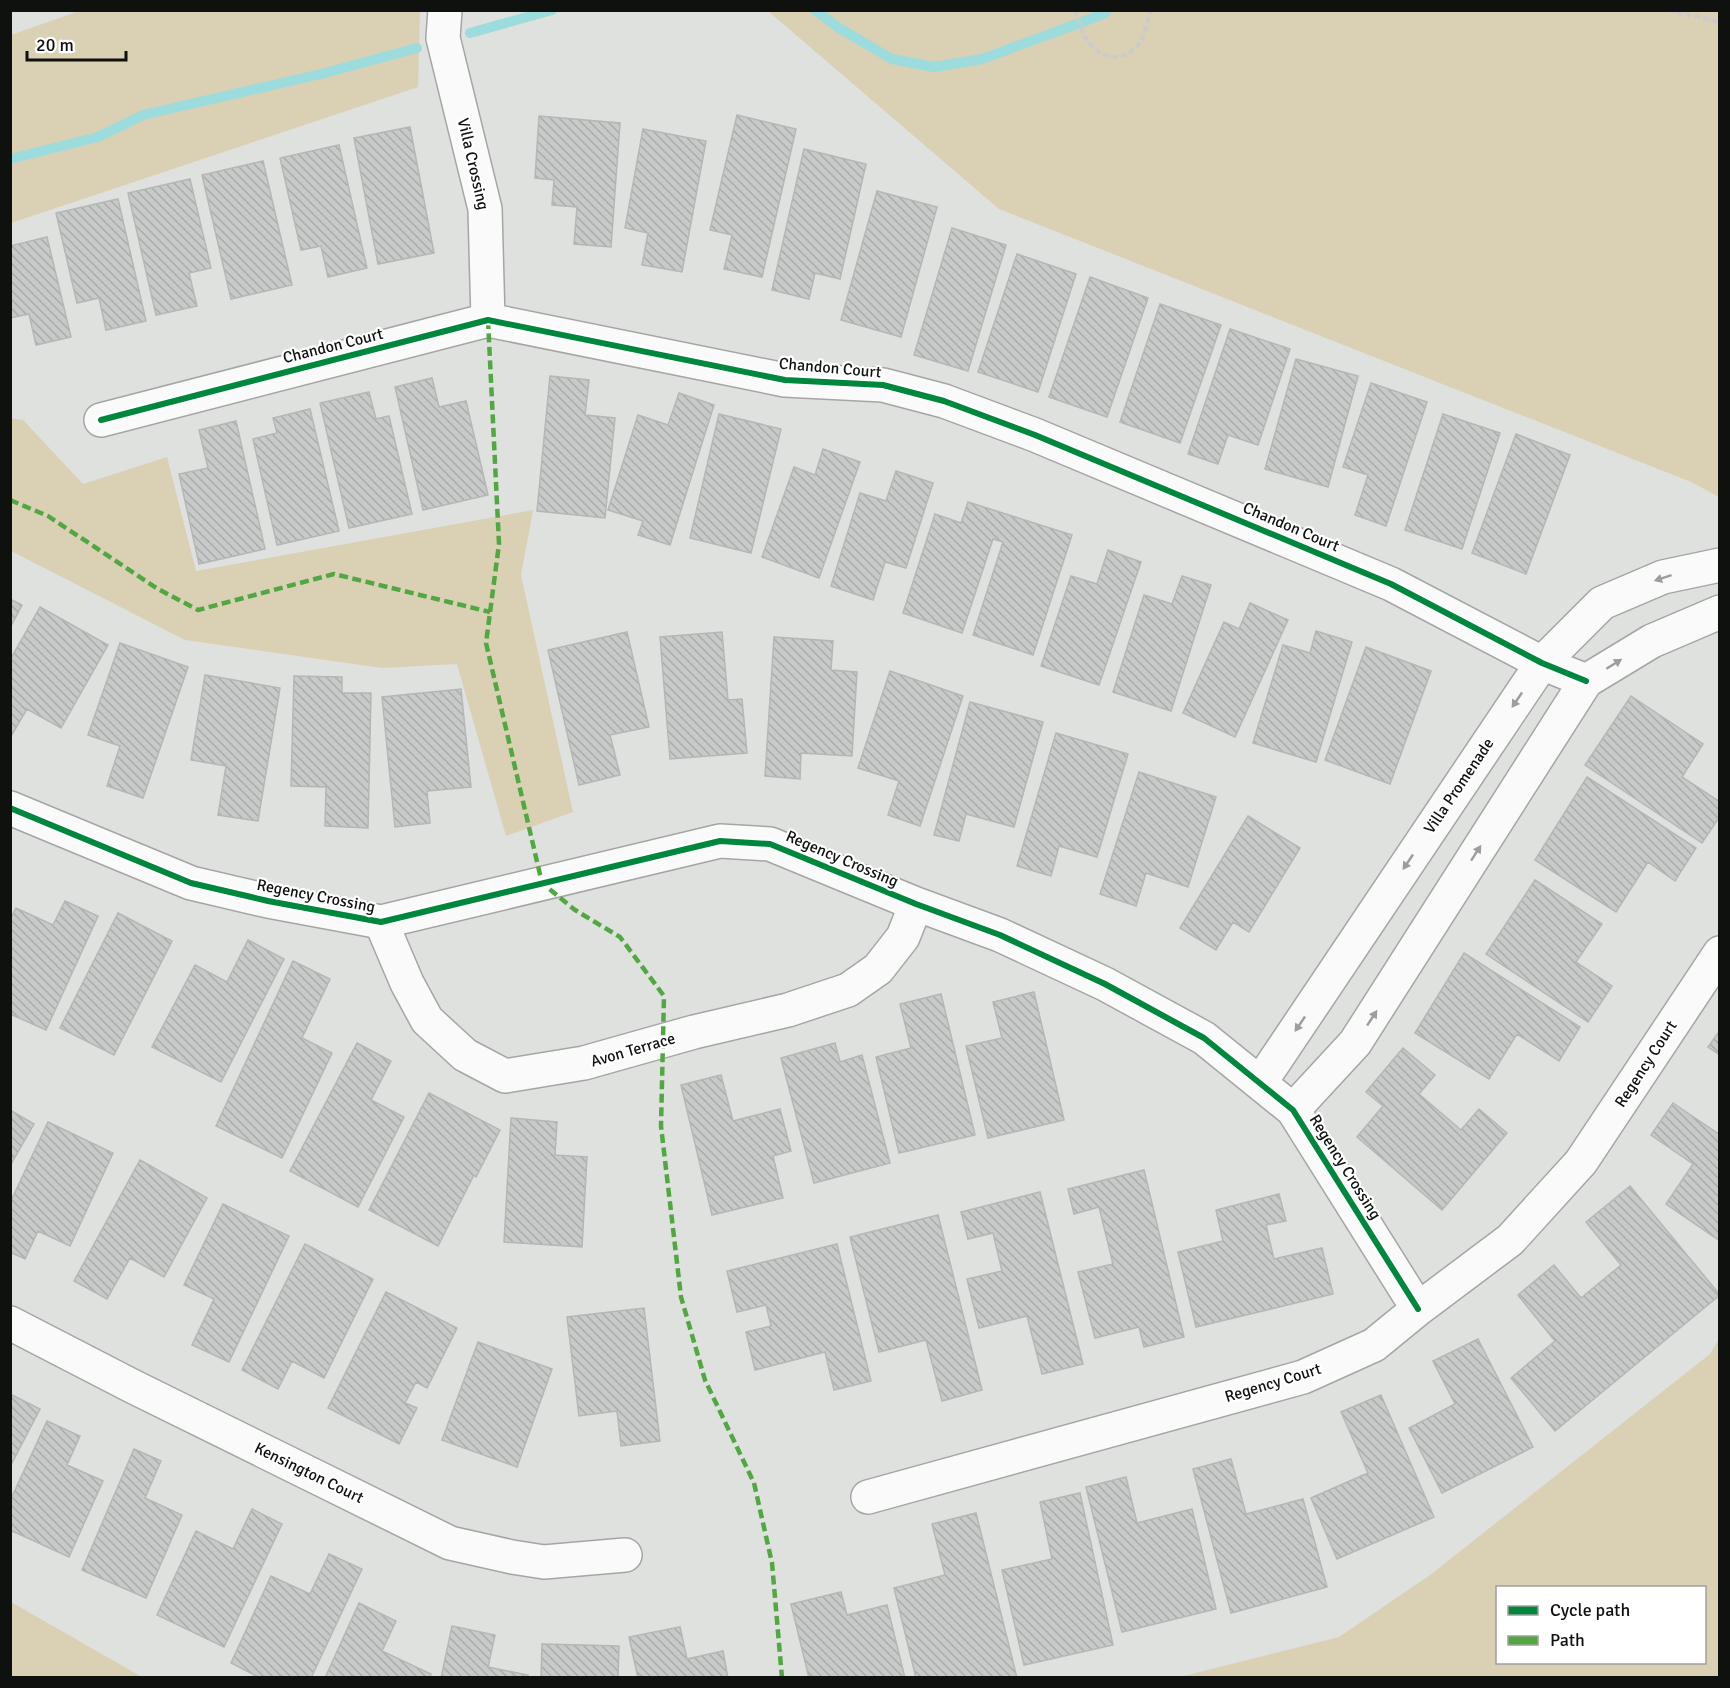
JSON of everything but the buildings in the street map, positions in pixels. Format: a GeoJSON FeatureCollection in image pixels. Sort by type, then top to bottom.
{"type":"FeatureCollection","features":[{"type":"Feature","properties":{"kind":"street","name":"Villa Crossing"},"geometry":{"type":"LineString","coordinates":[[445,10],[443,38],[485,209],[488,320]]}},
{"type":"Feature","properties":{"kind":"street","name":"Chandon Court"},"geometry":{"type":"LineString","coordinates":[[101,420],[488,320],[785,380],[883,385],[944,401],[1035,435],[1391,584],[1542,663],[1586,681]]}},
{"type":"Feature","properties":{"kind":"street","name":"Villa Promenade"},"geometry":{"type":"LineString","coordinates":[[1260,1083],[1542,663],[1602,603],[1663,577],[1719,566]]}},
{"type":"Feature","properties":{"kind":"street"},"geometry":{"type":"LineString","coordinates":[[1293,1110],[1355,1043],[1586,681],[1652,641],[1719,612]]}},
{"type":"Feature","properties":{"kind":"street","name":"Regency Crossing"},"geometry":{"type":"LineString","coordinates":[[10,808],[191,883],[268,901],[381,922],[720,841],[770,844],[916,904],[1000,935],[1105,984],[1204,1038],[1293,1110],[1418,1309]]}},
{"type":"Feature","properties":{"kind":"street","name":"Avon Terrace"},"geometry":{"type":"LineString","coordinates":[[381,922],[407,983],[427,1020],[465,1055],[505,1076],[584,1063],[694,1032],[788,1010],[848,990],[878,969],[891,953],[903,937],[916,904]]}},
{"type":"Feature","properties":{"kind":"street","name":"Regency Court"},"geometry":{"type":"LineString","coordinates":[[868,1497],[1303,1377],[1374,1345],[1510,1240],[1581,1162],[1719,953]]}},
{"type":"Feature","properties":{"kind":"street","name":"Kensington Court"},"geometry":{"type":"LineString","coordinates":[[10,1323],[143,1392],[450,1543],[544,1562],[625,1556]]}},
{"type":"Feature","properties":{"kind":"path"},"geometry":{"type":"LineString","coordinates":[[1075,10],[1089,43],[1102,54],[1110,57],[1125,56],[1133,52],[1143,37],[1151,10]]}},
{"type":"Feature","properties":{"kind":"path"},"geometry":{"type":"LineString","coordinates":[[1668,10],[1719,23]]}},
{"type":"Feature","properties":{"kind":"shaded area"},"geometry":{"type":"Polygon","coordinates":[[[82,10],[420,11],[418,87],[11,223],[11,35],[82,10]]]}},
{"type":"Feature","properties":{"kind":"shaded area"},"geometry":{"type":"Polygon","coordinates":[[[768,11],[1719,11],[1719,497],[1691,482],[999,209],[768,11]]]}},
{"type":"Feature","properties":{"kind":"shaded area"},"geometry":{"type":"Polygon","coordinates":[[[10,418],[23,420],[83,484],[167,457],[196,571],[533,510],[521,575],[573,812],[506,836],[457,664],[382,668],[185,640],[11,551],[10,418]]]}},
{"type":"Feature","properties":{"kind":"shaded area"},"geometry":{"type":"Polygon","coordinates":[[[1719,1339],[1719,1677],[1180,1677],[1339,1637],[1430,1575],[1710,1354],[1719,1339]]]}},
{"type":"Feature","properties":{"kind":"shaded area"},"geometry":{"type":"Polygon","coordinates":[[[11,1602],[142,1677],[11,1677],[11,1602]]]}},
{"type":"Feature","properties":{"kind":"waterway"},"geometry":{"type":"LineString","coordinates":[[470,33],[552,10]]}},
{"type":"Feature","properties":{"kind":"waterway"},"geometry":{"type":"LineString","coordinates":[[815,10],[839,28],[892,59],[934,67],[982,59],[1104,14],[1107,10]]}},
{"type":"Feature","properties":{"kind":"waterway"},"geometry":{"type":"LineString","coordinates":[[10,159],[98,137],[143,115],[321,74],[417,48]]}},
{"type":"Feature","properties":{"kind":"marked path"},"geometry":{"type":"LineString","coordinates":[[488,320],[499,544],[486,643],[542,883],[575,910],[620,937],[664,996],[661,1126],[681,1297],[705,1380],[754,1483],[772,1563],[782,1678]]}},
{"type":"Feature","properties":{"kind":"marked path"},"geometry":{"type":"LineString","coordinates":[[10,500],[48,516],[158,589],[198,610],[334,574],[490,612]]}},
{"type":"Feature","properties":{"kind":"cycle path"},"geometry":{"type":"LineString","coordinates":[[101,420],[488,320],[785,380],[883,385],[944,401],[1035,435],[1391,584],[1542,663],[1586,681]]}},
{"type":"Feature","properties":{"kind":"cycle path"},"geometry":{"type":"LineString","coordinates":[[10,808],[191,883],[268,901],[381,922],[720,841],[770,844],[916,904],[1000,935],[1105,984],[1204,1038],[1293,1110],[1418,1309]]}}]}
